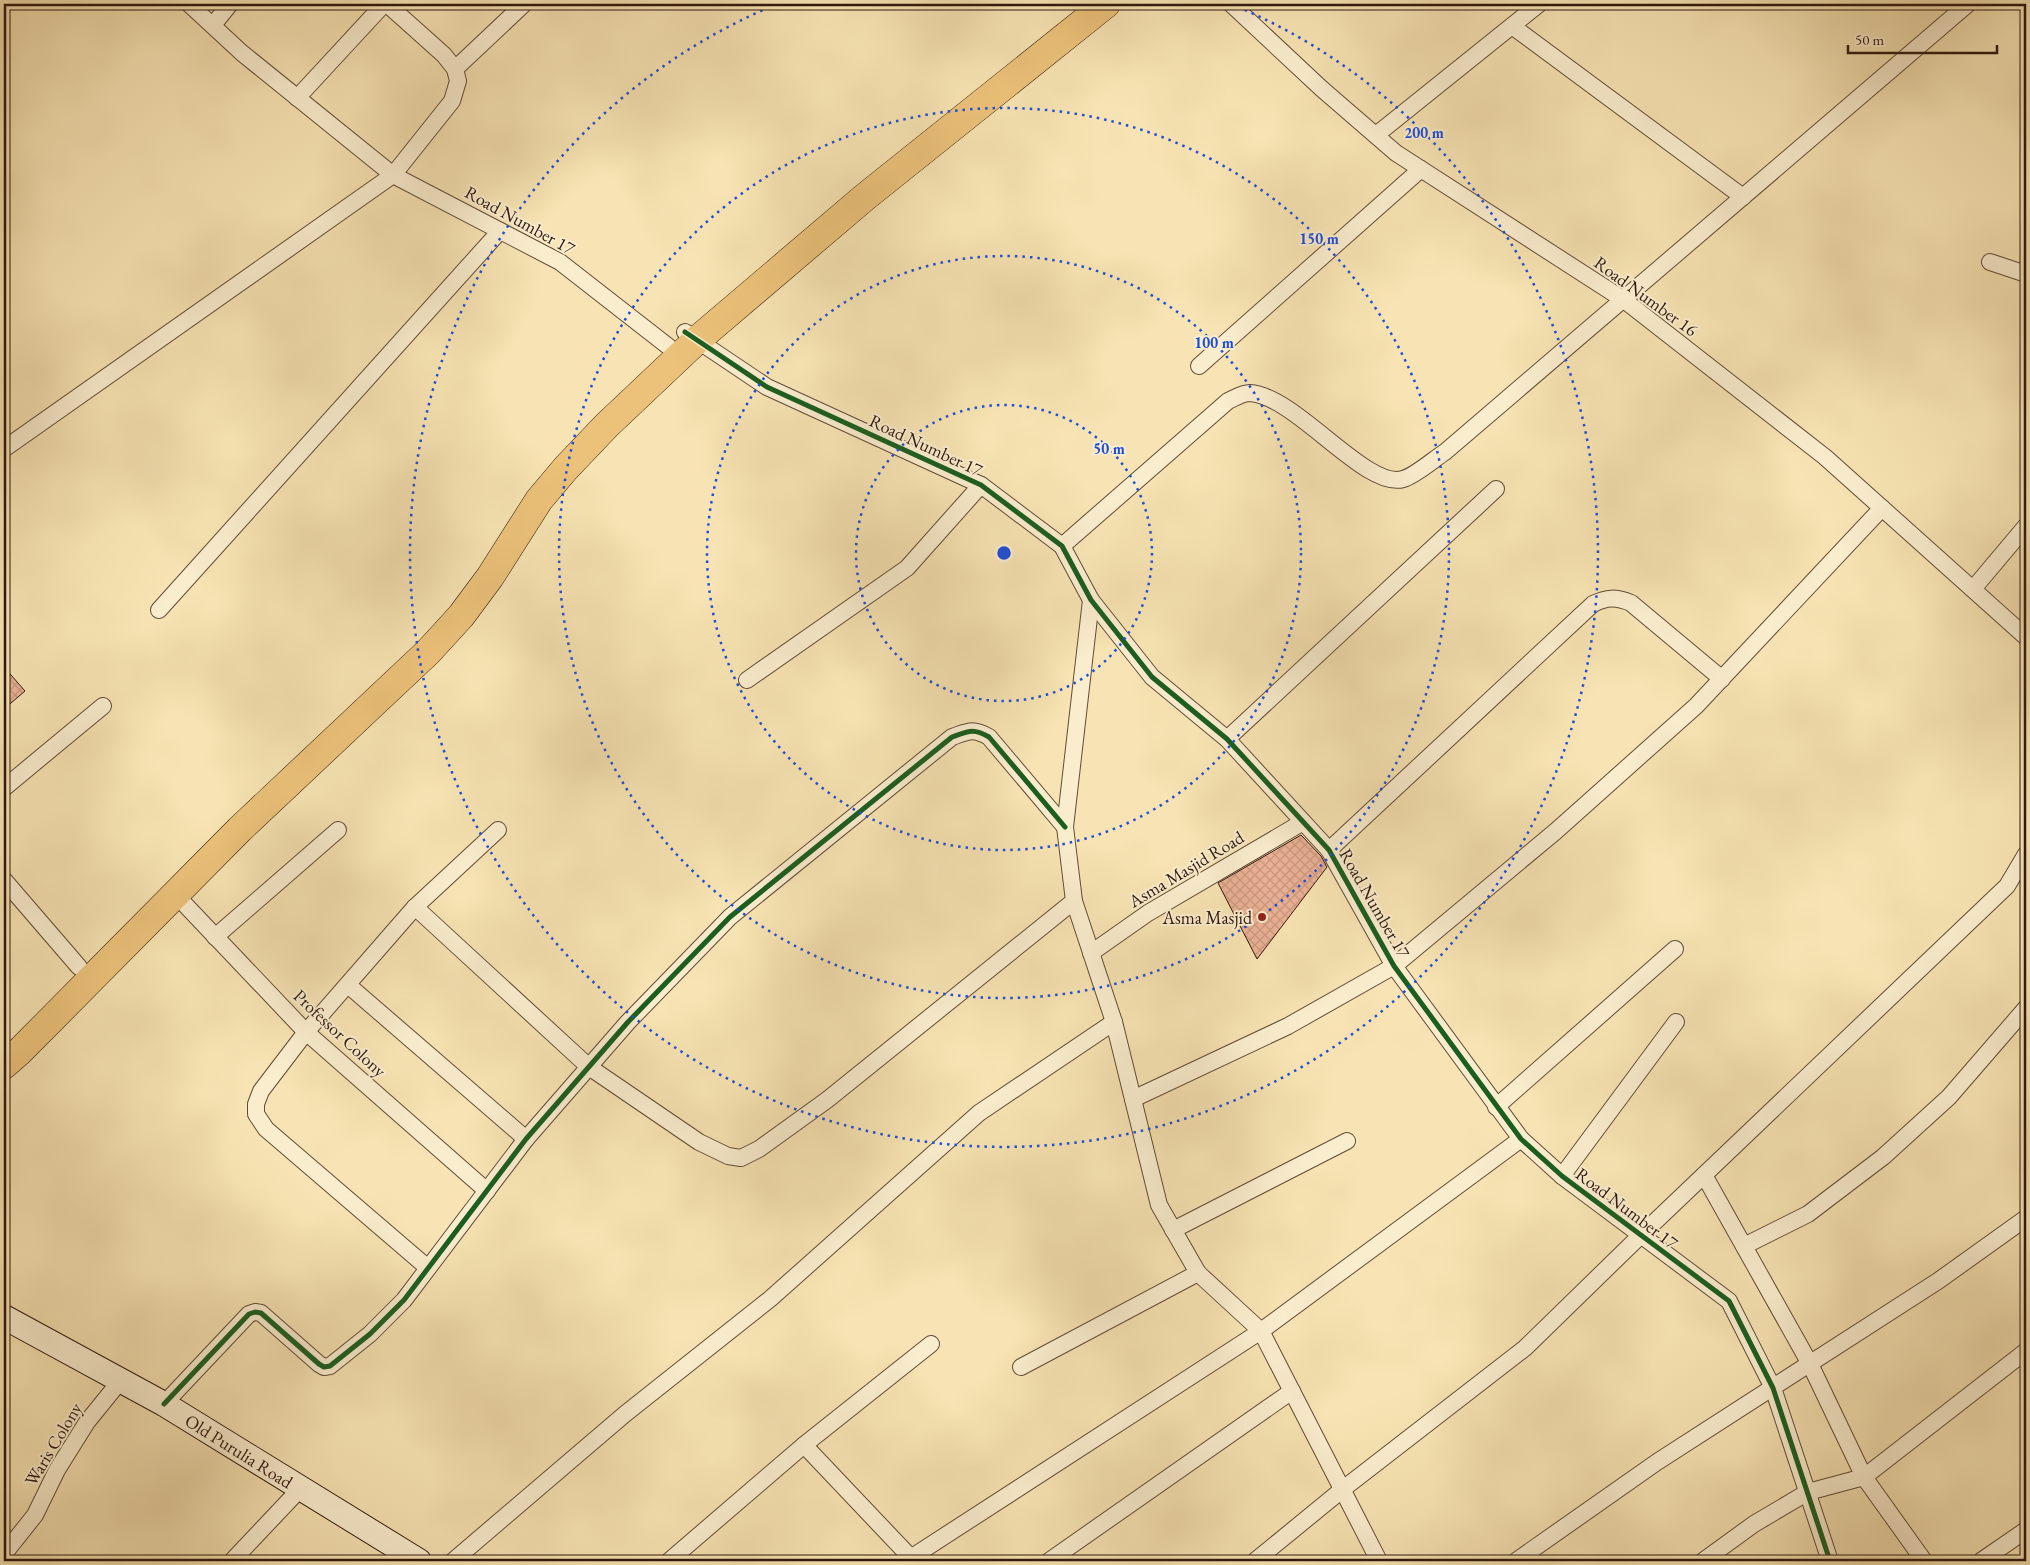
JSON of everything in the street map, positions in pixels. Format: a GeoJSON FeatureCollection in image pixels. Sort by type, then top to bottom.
{"type":"FeatureCollection","features":[{"type":"Feature","properties":{"kind":"highway"},"geometry":{"type":"LineString","coordinates":[[4,1064],[20,1051],[240,829],[435,645],[461,616],[484,585],[539,500],[566,468],[683,340],[743,280],[1083,4]]}},
{"type":"Feature","properties":{"kind":"highway"},"geometry":{"type":"LineString","coordinates":[[4,1042],[258,791],[393,665],[420,637],[458,596],[526,493],[552,460],[583,426],[683,340],[1106,4]]}},
{"type":"Feature","properties":{"kind":"main road","name":"Old Purulia Road"},"geometry":{"type":"LineString","coordinates":[[4,1316],[164,1404],[418,1561]]}},
{"type":"Feature","properties":{"kind":"street","name":"Road Number 17"},"geometry":{"type":"LineString","coordinates":[[189,4],[242,53],[393,175],[560,262],[683,340],[768,387],[981,485],[1062,546],[1091,600],[1152,676],[1227,739],[1329,850],[1394,966],[1520,1139],[1562,1176],[1729,1301],[1773,1388],[1830,1561]]}},
{"type":"Feature","properties":{"kind":"street"},"geometry":{"type":"LineString","coordinates":[[213,25],[230,4]]}},
{"type":"Feature","properties":{"kind":"street"},"geometry":{"type":"LineString","coordinates":[[4,450],[393,175],[452,101],[458,81],[456,69],[433,44],[386,4],[297,98]]}},
{"type":"Feature","properties":{"kind":"street"},"geometry":{"type":"LineString","coordinates":[[456,69],[524,4]]}},
{"type":"Feature","properties":{"kind":"street","name":"Road Number 16"},"geometry":{"type":"LineString","coordinates":[[1231,4],[1322,89],[1396,153],[1624,300],[1825,457],[2026,637]]}},
{"type":"Feature","properties":{"kind":"street"},"geometry":{"type":"LineString","coordinates":[[1376,136],[1539,4]]}},
{"type":"Feature","properties":{"kind":"street"},"geometry":{"type":"LineString","coordinates":[[1062,546],[1228,401],[1250,393],[1278,403],[1373,473],[1393,481],[1405,479],[1444,452],[1968,4]]}},
{"type":"Feature","properties":{"kind":"street"},"geometry":{"type":"LineString","coordinates":[[1512,26],[1743,197]]}},
{"type":"Feature","properties":{"kind":"street"},"geometry":{"type":"LineString","coordinates":[[1199,366],[1421,169]]}},
{"type":"Feature","properties":{"kind":"street"},"geometry":{"type":"LineString","coordinates":[[159,610],[500,231]]}},
{"type":"Feature","properties":{"kind":"street"},"geometry":{"type":"LineString","coordinates":[[1990,262],[2026,274]]}},
{"type":"Feature","properties":{"kind":"street"},"geometry":{"type":"LineString","coordinates":[[747,680],[907,568],[981,485]]}},
{"type":"Feature","properties":{"kind":"street"},"geometry":{"type":"LineString","coordinates":[[1227,739],[1496,489]]}},
{"type":"Feature","properties":{"kind":"street"},"geometry":{"type":"LineString","coordinates":[[1132,1099],[1279,1030],[1394,966],[1556,831],[1696,706],[1882,508]]}},
{"type":"Feature","properties":{"kind":"street"},"geometry":{"type":"LineString","coordinates":[[1974,589],[2026,526]]}},
{"type":"Feature","properties":{"kind":"street"},"geometry":{"type":"LineString","coordinates":[[1329,850],[1593,604],[1604,598],[1617,598],[1631,603],[1722,679]]}},
{"type":"Feature","properties":{"kind":"street"},"geometry":{"type":"LineString","coordinates":[[1091,600],[1065,827],[1074,901],[1114,1022],[1159,1205],[1198,1273],[1261,1331],[1379,1561]]}},
{"type":"Feature","properties":{"kind":"street"},"geometry":{"type":"LineString","coordinates":[[4,788],[103,706]]}},
{"type":"Feature","properties":{"kind":"street"},"geometry":{"type":"LineString","coordinates":[[164,1404],[250,1314],[255,1312],[261,1313],[319,1364],[330,1366],[370,1334],[404,1300],[526,1139],[628,1022],[730,917],[952,737],[966,732],[977,731],[989,738],[1065,827]]}},
{"type":"Feature","properties":{"kind":"street","name":"Asma Masjid Road"},"geometry":{"type":"LineString","coordinates":[[1091,953],[1148,913],[1304,822]]}},
{"type":"Feature","properties":{"kind":"street"},"geometry":{"type":"LineString","coordinates":[[215,937],[338,830]]}},
{"type":"Feature","properties":{"kind":"street"},"geometry":{"type":"LineString","coordinates":[[428,1268],[266,1129],[256,1114],[256,1104],[261,1091],[306,1032],[415,907],[498,830]]}},
{"type":"Feature","properties":{"kind":"street"},"geometry":{"type":"LineString","coordinates":[[1254,1561],[1343,1488],[1525,1348],[2007,886],[2026,854]]}},
{"type":"Feature","properties":{"kind":"street"},"geometry":{"type":"LineString","coordinates":[[4,880],[79,967]]}},
{"type":"Feature","properties":{"kind":"street","name":"Professor Colony"},"geometry":{"type":"LineString","coordinates":[[175,894],[306,1032],[487,1191]]}},
{"type":"Feature","properties":{"kind":"street"},"geometry":{"type":"LineString","coordinates":[[415,907],[589,1067],[699,1142],[728,1156],[741,1158],[759,1149],[827,1100],[1074,901]]}},
{"type":"Feature","properties":{"kind":"street"},"geometry":{"type":"LineString","coordinates":[[1496,1107],[1676,949]]}},
{"type":"Feature","properties":{"kind":"street"},"geometry":{"type":"LineString","coordinates":[[348,985],[526,1139]]}},
{"type":"Feature","properties":{"kind":"street"},"geometry":{"type":"LineString","coordinates":[[1744,1246],[1808,1214],[1883,1157],[1949,1097],[2026,1008]]}},
{"type":"Feature","properties":{"kind":"street"},"geometry":{"type":"LineString","coordinates":[[453,1561],[625,1414],[770,1299],[979,1113],[1114,1022]]}},
{"type":"Feature","properties":{"kind":"street"},"geometry":{"type":"LineString","coordinates":[[1562,1176],[1676,1022]]}},
{"type":"Feature","properties":{"kind":"street"},"geometry":{"type":"LineString","coordinates":[[804,1445],[910,1560],[1261,1331],[1520,1139]]}},
{"type":"Feature","properties":{"kind":"street"},"geometry":{"type":"LineString","coordinates":[[1173,1230],[1347,1140]]}},
{"type":"Feature","properties":{"kind":"street"},"geometry":{"type":"LineString","coordinates":[[1704,1175],[1810,1364],[1864,1477],[1924,1561]]}},
{"type":"Feature","properties":{"kind":"street"},"geometry":{"type":"LineString","coordinates":[[1516,1561],[1657,1462],[1938,1281],[2026,1218]]}},
{"type":"Feature","properties":{"kind":"street"},"geometry":{"type":"LineString","coordinates":[[1021,1367],[1198,1273]]}},
{"type":"Feature","properties":{"kind":"street"},"geometry":{"type":"LineString","coordinates":[[670,1561],[804,1445],[931,1344]]}},
{"type":"Feature","properties":{"kind":"street"},"geometry":{"type":"LineString","coordinates":[[1703,1561],[1754,1524],[1808,1492],[1864,1477],[2026,1351]]}},
{"type":"Feature","properties":{"kind":"street","name":"Waris Colony"},"geometry":{"type":"LineString","coordinates":[[4,1554],[35,1515],[57,1470],[86,1422],[121,1380]]}},
{"type":"Feature","properties":{"kind":"street"},"geometry":{"type":"LineString","coordinates":[[1049,1561],[1292,1391]]}},
{"type":"Feature","properties":{"kind":"street"},"geometry":{"type":"LineString","coordinates":[[232,1561],[300,1489]]}},
{"type":"Feature","properties":{"kind":"street"},"geometry":{"type":"LineString","coordinates":[[1981,1561],[2026,1530]]}},
{"type":"Feature","properties":{"kind":"building"},"geometry":{"type":"Polygon","coordinates":[[[4,667],[25,691],[4,709],[4,667]]]}},
{"type":"Feature","properties":{"kind":"building","name":"Asma Masjid"},"geometry":{"type":"Polygon","coordinates":[[[1301,835],[1321,856],[1327,867],[1257,959],[1218,883],[1301,835]]]}},
{"type":"Feature","properties":{"kind":"cycle path"},"geometry":{"type":"LineString","coordinates":[[685,332],[767,387],[981,485],[1062,546],[1091,600],[1152,677],[1227,739],[1329,850],[1394,966],[1521,1139],[1562,1176],[1729,1301],[1773,1388],[1830,1561]]}},
{"type":"Feature","properties":{"kind":"cycle path"},"geometry":{"type":"LineString","coordinates":[[164,1404],[249,1314],[261,1313],[324,1367],[330,1366],[370,1334],[404,1300],[526,1139],[628,1022],[730,917],[952,737],[971,731],[979,732],[989,737],[1065,827]]}},
{"type":"Feature","properties":{"kind":"place","name":"Asma Masjid"},"geometry":{"type":"Point","coordinates":[1262,917]}}]}
